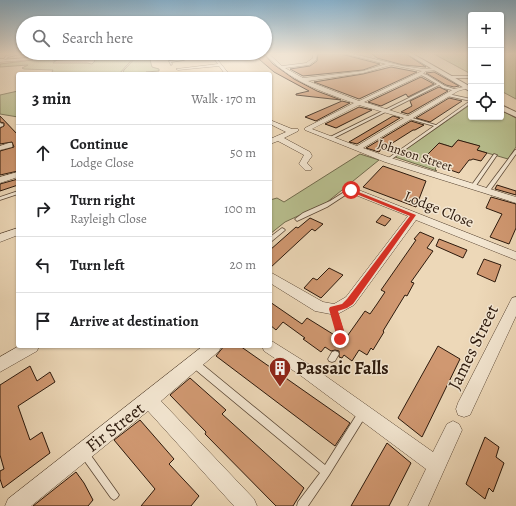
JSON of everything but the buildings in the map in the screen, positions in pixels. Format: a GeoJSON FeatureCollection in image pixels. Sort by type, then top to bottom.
{"type":"FeatureCollection","features":[{"type":"Feature","properties":{"kind":"street"},"geometry":{"type":"LineString","coordinates":[[298,78],[358,103],[410,118]]}},
{"type":"Feature","properties":{"kind":"street"},"geometry":{"type":"LineString","coordinates":[[302,80],[320,78]]}},
{"type":"Feature","properties":{"kind":"street"},"geometry":{"type":"LineString","coordinates":[[358,103],[410,78]]}},
{"type":"Feature","properties":{"kind":"street"},"geometry":{"type":"LineString","coordinates":[[450,78],[468,87]]}},
{"type":"Feature","properties":{"kind":"street"},"geometry":{"type":"LineString","coordinates":[[358,148],[456,90],[468,88]]}},
{"type":"Feature","properties":{"kind":"street","name":"Johnson Street"},"geometry":{"type":"LineString","coordinates":[[358,103],[307,128],[388,160],[516,200]]}},
{"type":"Feature","properties":{"kind":"street"},"geometry":{"type":"LineString","coordinates":[[504,109],[516,116]]}},
{"type":"Feature","properties":{"kind":"street"},"geometry":{"type":"LineString","coordinates":[[272,123],[294,131],[272,141]]}},
{"type":"Feature","properties":{"kind":"street"},"geometry":{"type":"LineString","coordinates":[[278,138],[312,155],[304,164],[308,168]]}},
{"type":"Feature","properties":{"kind":"street"},"geometry":{"type":"LineString","coordinates":[[0,148],[10,145]]}},
{"type":"Feature","properties":{"kind":"street"},"geometry":{"type":"LineString","coordinates":[[0,180],[16,175]]}},
{"type":"Feature","properties":{"kind":"street","name":"Lodge Close"},"geometry":{"type":"LineString","coordinates":[[351,190],[516,256]]}},
{"type":"Feature","properties":{"kind":"street"},"geometry":{"type":"LineString","coordinates":[[272,278],[320,307],[333,309],[344,306],[350,302],[414,215]]}},
{"type":"Feature","properties":{"kind":"street"},"geometry":{"type":"LineString","coordinates":[[0,238],[16,232]]}},
{"type":"Feature","properties":{"kind":"street","name":"James Street"},"geometry":{"type":"LineString","coordinates":[[464,410],[514,311]]}},
{"type":"Feature","properties":{"kind":"street"},"geometry":{"type":"LineString","coordinates":[[0,365],[29,348]]}},
{"type":"Feature","properties":{"kind":"street","name":"Fir Street"},"geometry":{"type":"LineString","coordinates":[[15,506],[149,400],[212,348]]}},
{"type":"Feature","properties":{"kind":"street"},"geometry":{"type":"LineString","coordinates":[[272,348],[305,370],[436,465]]}},
{"type":"Feature","properties":{"kind":"street"},"geometry":{"type":"LineString","coordinates":[[149,400],[247,506]]}},
{"type":"Feature","properties":{"kind":"street"},"geometry":{"type":"LineString","coordinates":[[418,506],[453,430]]}},
{"type":"Feature","properties":{"kind":"lane"},"geometry":{"type":"LineString","coordinates":[[428,78],[444,87],[456,90]]}},
{"type":"Feature","properties":{"kind":"lane"},"geometry":{"type":"LineString","coordinates":[[331,138],[383,110],[438,84]]}},
{"type":"Feature","properties":{"kind":"lane"},"geometry":{"type":"LineString","coordinates":[[448,95],[468,100]]}},
{"type":"Feature","properties":{"kind":"lane"},"geometry":{"type":"LineString","coordinates":[[388,160],[468,103]]}},
{"type":"Feature","properties":{"kind":"lane"},"geometry":{"type":"LineString","coordinates":[[410,118],[436,126]]}},
{"type":"Feature","properties":{"kind":"lane"},"geometry":{"type":"LineString","coordinates":[[487,191],[516,151]]}},
{"type":"Feature","properties":{"kind":"lane"},"geometry":{"type":"LineString","coordinates":[[473,186],[495,155]]}},
{"type":"Feature","properties":{"kind":"lane"},"geometry":{"type":"LineString","coordinates":[[297,219],[313,210],[330,204],[351,190]]}},
{"type":"Feature","properties":{"kind":"lane"},"geometry":{"type":"LineString","coordinates":[[0,198],[16,193]]}},
{"type":"Feature","properties":{"kind":"lane"},"geometry":{"type":"LineString","coordinates":[[272,238],[282,230]]}},
{"type":"Feature","properties":{"kind":"lane"},"geometry":{"type":"LineString","coordinates":[[333,309],[340,339]]}},
{"type":"Feature","properties":{"kind":"lane"},"geometry":{"type":"LineString","coordinates":[[194,363],[326,472]]}},
{"type":"Feature","properties":{"kind":"lane"},"geometry":{"type":"LineString","coordinates":[[302,506],[326,472],[363,412]]}},
{"type":"Feature","properties":{"kind":"lane"},"geometry":{"type":"LineString","coordinates":[[83,452],[114,495]]}},
{"type":"Feature","properties":{"kind":"green space"},"geometry":{"type":"Polygon","coordinates":[[[504,78],[516,78],[516,99],[504,93],[504,78]]]}},
{"type":"Feature","properties":{"kind":"green space"},"geometry":{"type":"Polygon","coordinates":[[[16,91],[16,117],[0,114],[0,95],[16,91]]]}},
{"type":"Feature","properties":{"kind":"green space"},"geometry":{"type":"Polygon","coordinates":[[[468,106],[468,120],[504,120],[504,112],[516,118],[516,147],[508,159],[477,150],[479,146],[458,140],[450,149],[449,146],[439,143],[432,150],[450,152],[435,169],[437,171],[395,157],[468,106]]]}},
{"type":"Feature","properties":{"kind":"green space"},"geometry":{"type":"Polygon","coordinates":[[[360,154],[379,160],[326,203],[285,222],[272,232],[272,199],[277,198],[284,202],[360,154]]]}},
{"type":"Feature","properties":{"kind":"place","name":"Passaic Falls"},"geometry":{"type":"Point","coordinates":[280,388]}},
{"type":"Feature","properties":{"kind":"route"},"geometry":{"type":"LineString","coordinates":[[340,339],[333,309],[336,310],[350,302],[414,215],[351,190]]}}]}
